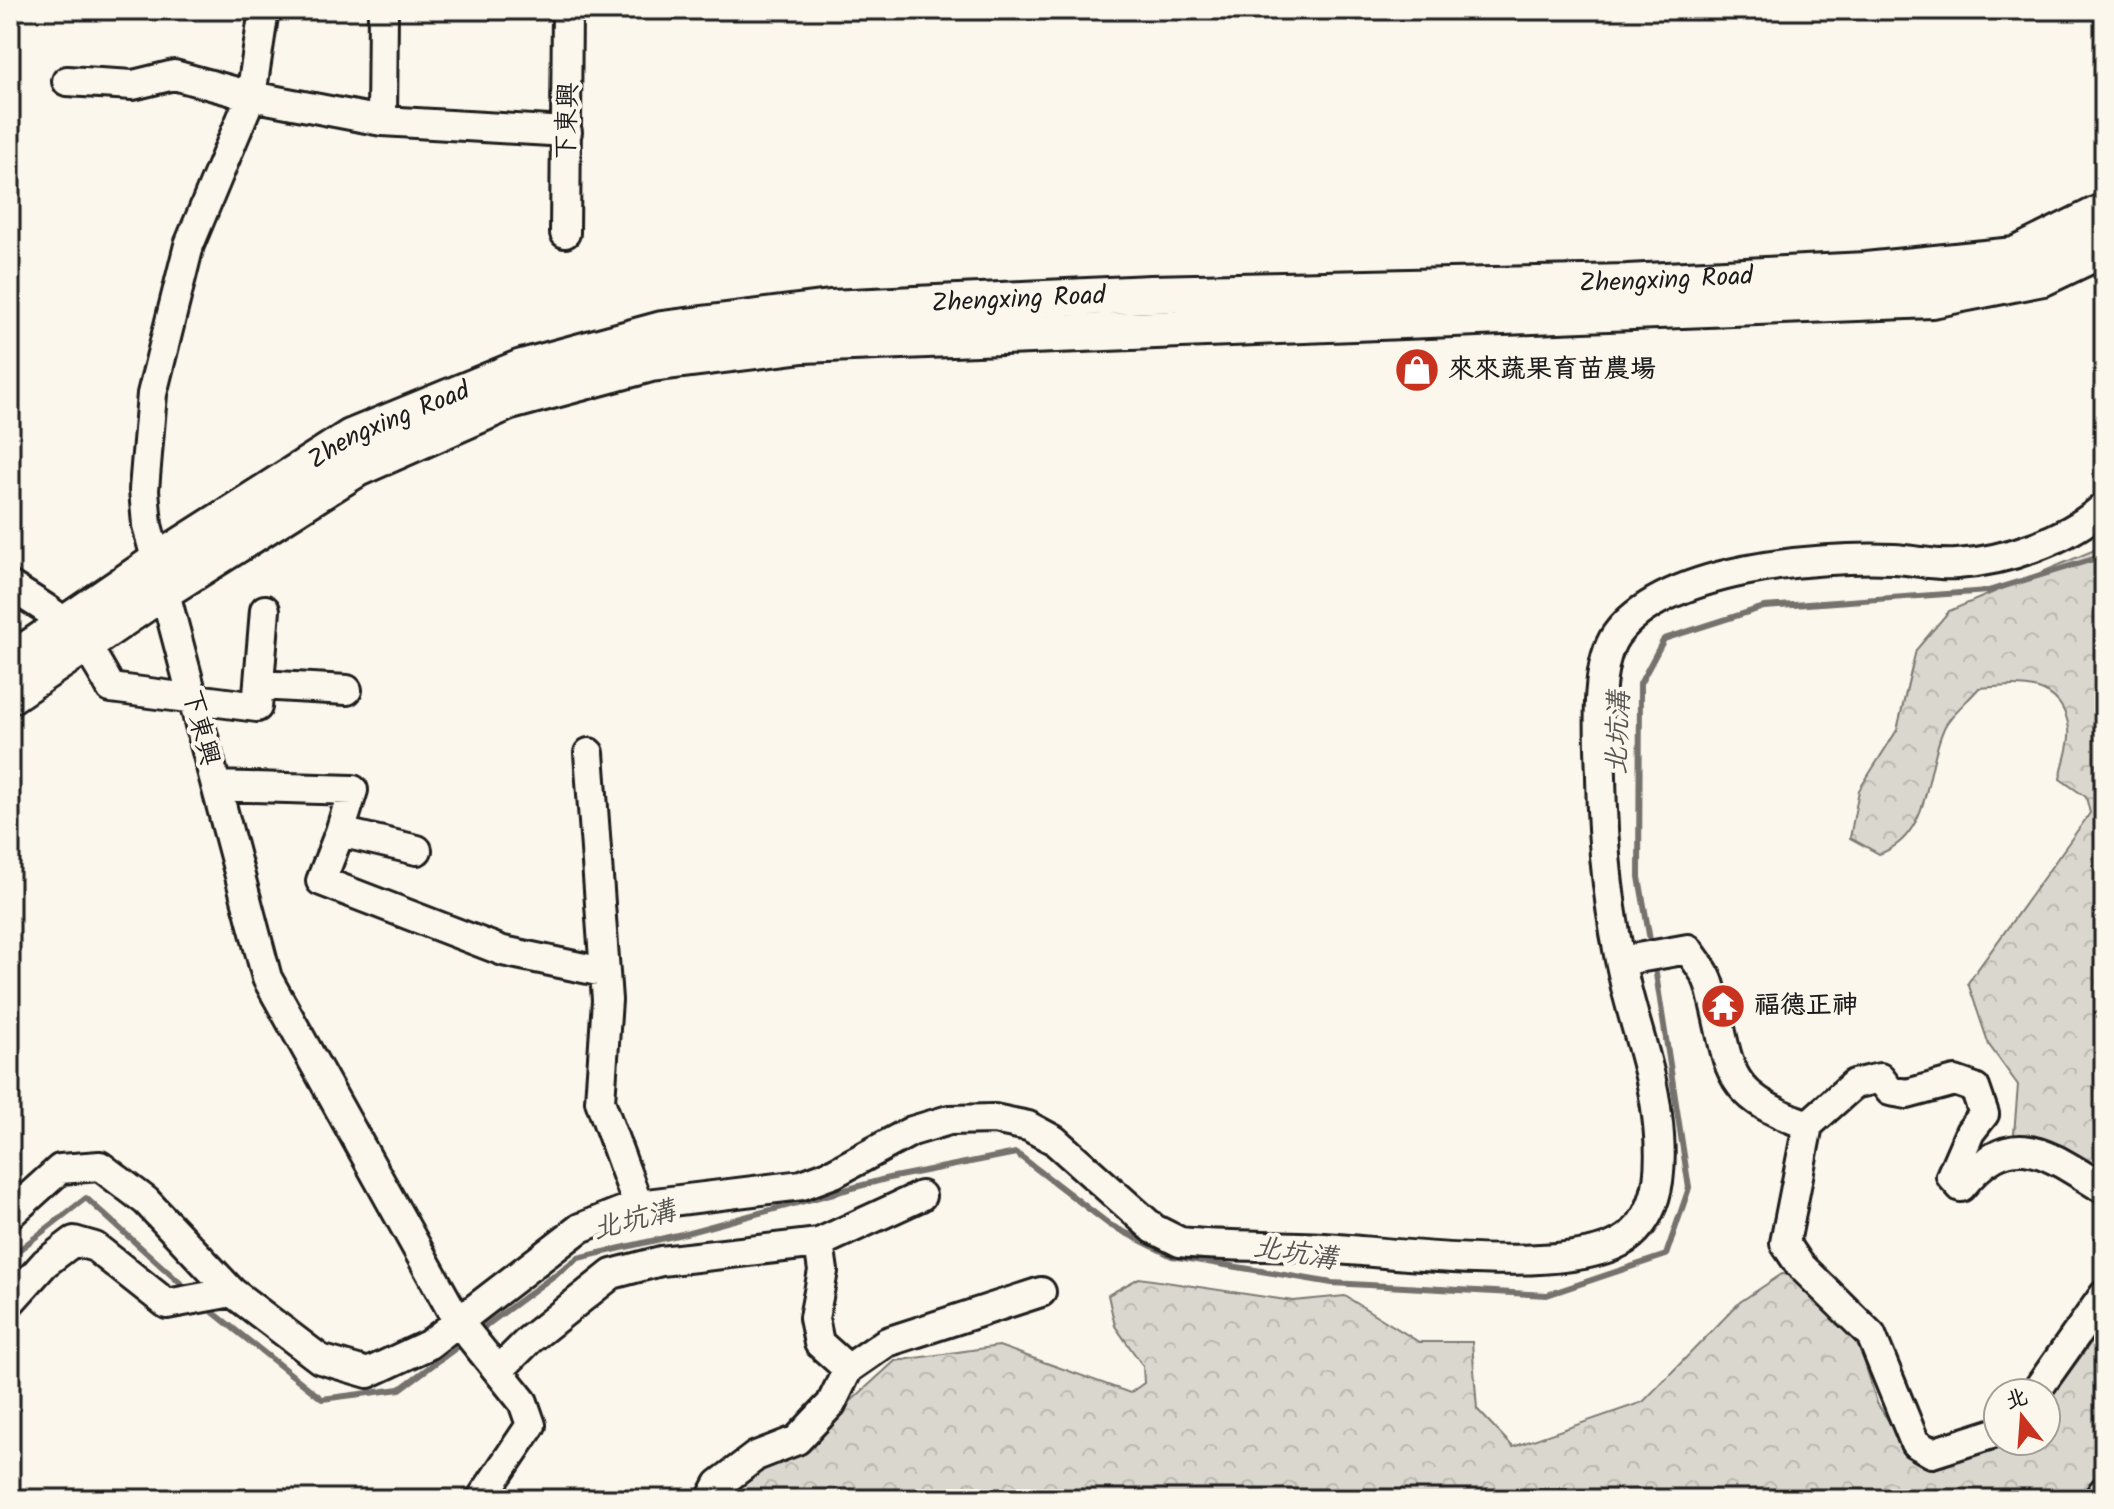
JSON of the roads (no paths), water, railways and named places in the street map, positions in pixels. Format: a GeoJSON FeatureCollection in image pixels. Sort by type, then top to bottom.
{"type":"FeatureCollection","features":[{"type":"Feature","properties":{"kind":"main road","name":"Zhengxing Road"},"geometry":{"type":"LineString","coordinates":[[10,695],[77,632],[351,438],[522,368],[662,330],[846,309],[1151,294],[1627,283],[1866,271],[2015,256],[2104,212]]}},
{"type":"Feature","properties":{"kind":"main road","name":"Zhengxing Road"},"geometry":{"type":"LineString","coordinates":[[160,576],[357,468],[507,402],[651,363],[803,344],[1932,299],[2043,277],[2104,248]]}},
{"type":"Feature","properties":{"kind":"main road","name":"Zhengxing Road"},"geometry":{"type":"LineString","coordinates":[[10,662],[77,632]]}},
{"type":"Feature","properties":{"kind":"lane","name":"下東興"},"geometry":{"type":"LineString","coordinates":[[264,10],[251,96],[189,245],[152,394],[144,490],[147,525],[267,978],[458,1322],[523,1402],[531,1425],[481,1499]]}},
{"type":"Feature","properties":{"kind":"lane"},"geometry":{"type":"LineString","coordinates":[[382,121],[383,10]]}},
{"type":"Feature","properties":{"kind":"lane","name":"下東興"},"geometry":{"type":"LineString","coordinates":[[565,233],[567,10]]}},
{"type":"Feature","properties":{"kind":"lane"},"geometry":{"type":"LineString","coordinates":[[67,81],[133,85],[174,75],[251,96],[382,121],[567,132]]}},
{"type":"Feature","properties":{"kind":"lane"},"geometry":{"type":"LineString","coordinates":[[10,1214],[60,1169],[100,1166],[146,1201],[232,1292],[320,1359],[368,1373],[428,1345],[580,1228],[638,1205],[757,1193],[802,1185],[834,1173],[912,1131],[949,1120],[994,1119],[1028,1126],[1054,1140],[1154,1229],[1180,1242],[1562,1259],[1603,1251],[1629,1237],[1644,1220],[1655,1196],[1660,1172],[1657,1113],[1622,961],[1601,796],[1604,663],[1616,636],[1644,609],[1688,586],[1765,568],[1836,559],[1895,559],[1952,565],[2010,555],[2090,520],[2104,507]]}},
{"type":"Feature","properties":{"kind":"lane"},"geometry":{"type":"LineString","coordinates":[[10,586],[77,632],[111,688],[257,707],[265,610]]}},
{"type":"Feature","properties":{"kind":"lane"},"geometry":{"type":"LineString","coordinates":[[259,685],[347,690]]}},
{"type":"Feature","properties":{"kind":"lane"},"geometry":{"type":"LineString","coordinates":[[589,753],[607,1000],[600,1101],[638,1205]]}},
{"type":"Feature","properties":{"kind":"lane"},"geometry":{"type":"LineString","coordinates":[[216,786],[353,790],[321,881],[503,951],[603,972]]}},
{"type":"Feature","properties":{"kind":"lane"},"geometry":{"type":"LineString","coordinates":[[340,832],[417,850]]}},
{"type":"Feature","properties":{"kind":"lane"},"geometry":{"type":"LineString","coordinates":[[1622,961],[1688,949],[1710,983],[1725,1056],[1737,1084],[1772,1112],[1808,1125]]}},
{"type":"Feature","properties":{"kind":"lane"},"geometry":{"type":"LineString","coordinates":[[1982,1437],[1932,1453],[1915,1443],[1871,1335],[1799,1264],[1785,1243],[1808,1125],[1854,1084],[1880,1078],[1890,1091],[1907,1094],[1955,1081],[1975,1088],[1984,1114],[1970,1132],[1951,1176],[1961,1187],[1979,1164],[2021,1147],[2051,1157],[2104,1189]]}},
{"type":"Feature","properties":{"kind":"lane"},"geometry":{"type":"LineString","coordinates":[[498,1371],[529,1340],[612,1274],[661,1261],[819,1243],[921,1196]]}},
{"type":"Feature","properties":{"kind":"lane"},"geometry":{"type":"LineString","coordinates":[[10,1302],[45,1263],[74,1241],[95,1247],[167,1304],[232,1292]]}},
{"type":"Feature","properties":{"kind":"lane"},"geometry":{"type":"LineString","coordinates":[[819,1243],[823,1271],[814,1318],[819,1343],[848,1369]]}},
{"type":"Feature","properties":{"kind":"lane"},"geometry":{"type":"LineString","coordinates":[[711,1499],[719,1484],[756,1456],[797,1440],[831,1404],[848,1369],[887,1342],[1041,1292]]}},
{"type":"Feature","properties":{"kind":"lane"},"geometry":{"type":"LineString","coordinates":[[2046,1377],[2104,1295]]}},
{"type":"Feature","properties":{"kind":"lane"},"geometry":{"type":"LineString","coordinates":[[2098,1499],[2104,1491]]}},
{"type":"Feature","properties":{"kind":"waterway","name":"北坑溝"},"geometry":{"type":"LineString","coordinates":[[1651,946],[1639,877],[1640,684],[1664,639],[1764,607],[1988,591],[2097,558],[2104,550]]}},
{"type":"Feature","properties":{"kind":"waterway","name":"北坑溝"},"geometry":{"type":"LineString","coordinates":[[476,1333],[578,1258],[682,1234],[889,1178],[1016,1153],[1110,1225],[1172,1256],[1332,1283],[1547,1295],[1666,1255],[1689,1188],[1654,961]]}},
{"type":"Feature","properties":{"kind":"waterway","name":"北坑溝"},"geometry":{"type":"LineString","coordinates":[[10,1257],[86,1198],[190,1292]]}},
{"type":"Feature","properties":{"kind":"waterway","name":"北坑溝"},"geometry":{"type":"LineString","coordinates":[[204,1305],[322,1399],[400,1389],[464,1342]]}},
{"type":"Feature","properties":{"kind":"place","name":"來來蔬果育苗農場"},"geometry":{"type":"Point","coordinates":[1417,370]}},
{"type":"Feature","properties":{"kind":"place","name":"福德正神"},"geometry":{"type":"Point","coordinates":[1723,1006]}}]}
